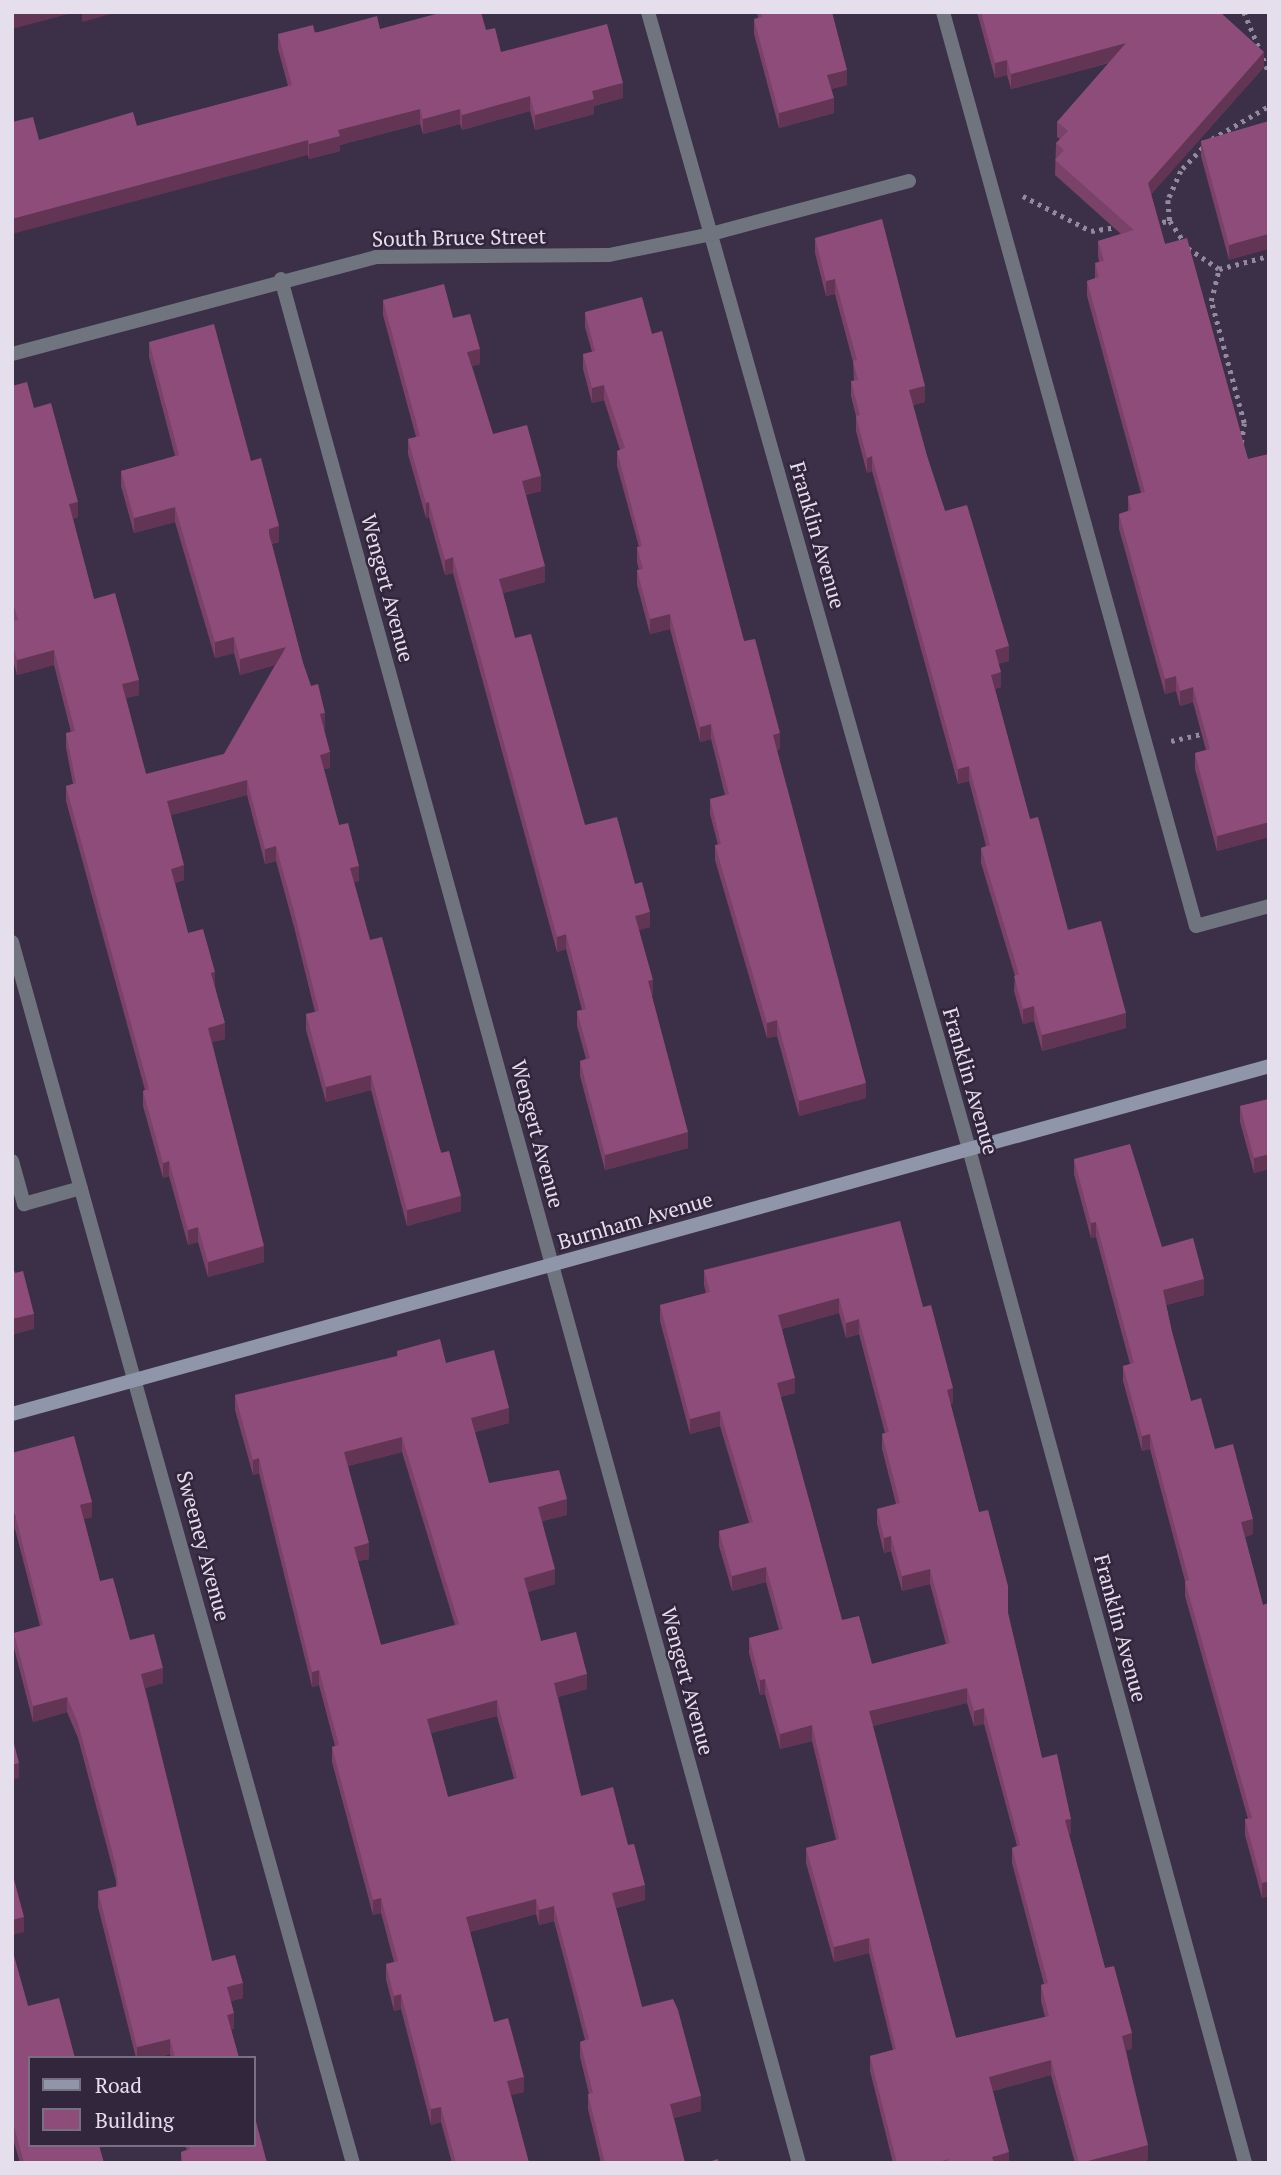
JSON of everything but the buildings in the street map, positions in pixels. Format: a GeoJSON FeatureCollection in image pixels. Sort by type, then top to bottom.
{"type":"FeatureCollection","features":[{"type":"Feature","properties":{"kind":"street","name":"Franklin Avenue"},"geometry":{"type":"LineString","coordinates":[[649,12],[969,1149],[1245,2163]]}},
{"type":"Feature","properties":{"kind":"street"},"geometry":{"type":"LineString","coordinates":[[943,12],[1196,926],[1269,905]]}},
{"type":"Feature","properties":{"kind":"street","name":"South Bruce Street"},"geometry":{"type":"LineString","coordinates":[[12,354],[281,279],[376,257],[609,255],[711,234],[909,181]]}},
{"type":"Feature","properties":{"kind":"street","name":"Wengert Avenue"},"geometry":{"type":"LineString","coordinates":[[281,279],[799,2163]]}},
{"type":"Feature","properties":{"kind":"street","name":"Sweeney Avenue"},"geometry":{"type":"LineString","coordinates":[[12,942],[353,2163]]}},
{"type":"Feature","properties":{"kind":"street","name":"Burnham Avenue"},"geometry":{"type":"LineString","coordinates":[[12,1414],[1269,1066]]}},
{"type":"Feature","properties":{"kind":"street"},"geometry":{"type":"LineString","coordinates":[[12,1161],[24,1204],[81,1188]]}},
{"type":"Feature","properties":{"kind":"path"},"geometry":{"type":"LineString","coordinates":[[1244,12],[1269,73]]}},
{"type":"Feature","properties":{"kind":"path"},"geometry":{"type":"LineString","coordinates":[[1219,270],[1188,248],[1170,221],[1168,200],[1181,170],[1214,136],[1269,106]]}},
{"type":"Feature","properties":{"kind":"path"},"geometry":{"type":"LineString","coordinates":[[989,179],[1091,231],[1131,226]]}},
{"type":"Feature","properties":{"kind":"path"},"geometry":{"type":"LineString","coordinates":[[1144,224],[1170,221]]}},
{"type":"Feature","properties":{"kind":"path"},"geometry":{"type":"LineString","coordinates":[[1219,270],[1269,256]]}},
{"type":"Feature","properties":{"kind":"path"},"geometry":{"type":"LineString","coordinates":[[1219,270],[1211,301],[1244,423],[1240,447]]}},
{"type":"Feature","properties":{"kind":"path"},"geometry":{"type":"LineString","coordinates":[[1147,747],[1221,729]]}}]}
